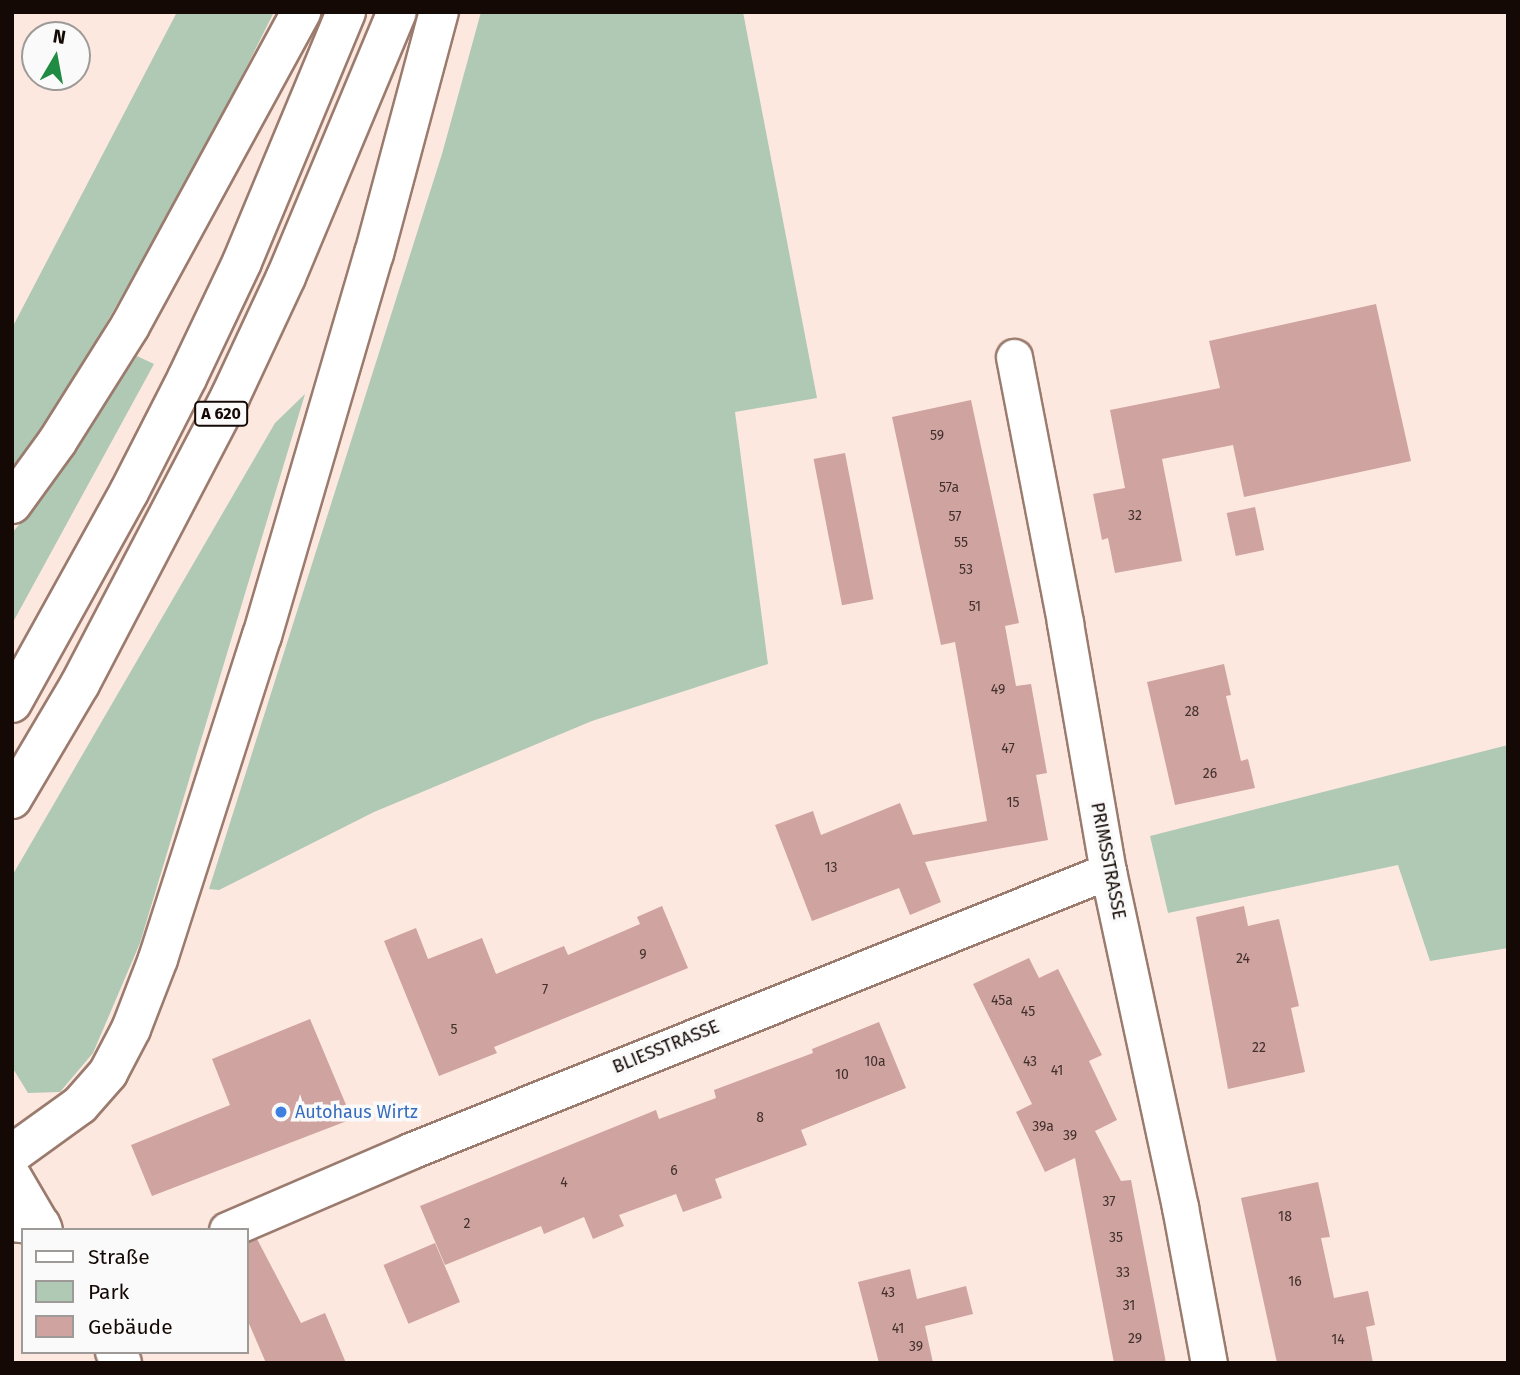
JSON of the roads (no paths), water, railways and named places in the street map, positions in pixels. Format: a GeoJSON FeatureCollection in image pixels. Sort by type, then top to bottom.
{"type":"FeatureCollection","features":[{"type":"Feature","properties":{"kind":"main road"},"geometry":{"type":"LineString","coordinates":[[12,504],[57,442],[130,326],[301,12]]}},
{"type":"Feature","properties":{"kind":"main road","name":"A 620"},"geometry":{"type":"LineString","coordinates":[[12,703],[129,492],[187,378],[242,262],[346,12]]}},
{"type":"Feature","properties":{"kind":"main road","name":"A 620"},"geometry":{"type":"LineString","coordinates":[[12,799],[87,672],[230,397],[291,265],[397,12]]}},
{"type":"Feature","properties":{"kind":"main road"},"geometry":{"type":"LineString","coordinates":[[12,1154],[80,1105],[108,1073],[131,1029],[158,959],[262,636],[374,254],[439,12]]}},
{"type":"Feature","properties":{"kind":"main road"},"geometry":{"type":"LineString","coordinates":[[12,1177],[32,1226]]}},
{"type":"Feature","properties":{"kind":"street","name":"PRIMSSTRASSE"},"geometry":{"type":"LineString","coordinates":[[1014,358],[1066,623],[1108,871],[1180,1207],[1209,1363]]}},
{"type":"Feature","properties":{"kind":"street","name":"BLIESSTRASSE"},"geometry":{"type":"LineString","coordinates":[[232,1228],[410,1151],[1108,871]]}},
{"type":"Feature","properties":{"kind":"place","name":"Autohaus Wirtz"},"geometry":{"type":"Point","coordinates":[281,1112]}}]}
